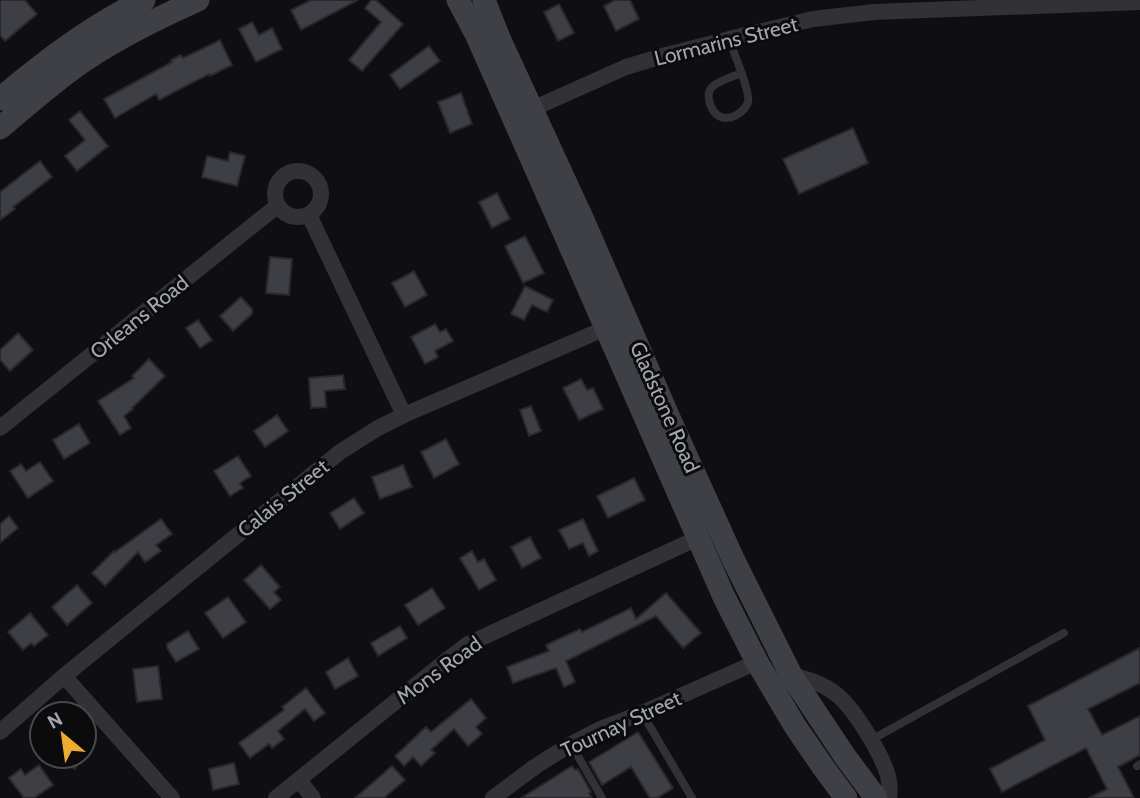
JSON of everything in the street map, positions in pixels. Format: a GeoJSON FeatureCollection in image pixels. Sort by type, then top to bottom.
{"type":"FeatureCollection","features":[{"type":"Feature","properties":{"kind":"street"},"geometry":{"type":"LineString","coordinates":[[0,99],[80,36],[144,0]]}},
{"type":"Feature","properties":{"kind":"street"},"geometry":{"type":"LineString","coordinates":[[0,128],[88,58],[150,22],[198,0]]}},
{"type":"Feature","properties":{"kind":"street","name":"Gladstone Road"},"geometry":{"type":"LineString","coordinates":[[458,0],[525,113]]}},
{"type":"Feature","properties":{"kind":"street","name":"Gladstone Road"},"geometry":{"type":"LineString","coordinates":[[484,0],[525,113],[752,653],[781,680],[876,798]]}},
{"type":"Feature","properties":{"kind":"street","name":"Lormarins Street"},"geometry":{"type":"LineString","coordinates":[[525,113],[626,67],[813,19],[874,12],[1140,2]]}},
{"type":"Feature","properties":{"kind":"street"},"geometry":{"type":"LineString","coordinates":[[291,172],[305,172],[316,179],[321,192],[319,205],[309,215],[295,218],[277,205],[275,192],[280,180],[291,172]]}},
{"type":"Feature","properties":{"kind":"street","name":"Orleans Road"},"geometry":{"type":"LineString","coordinates":[[0,428],[277,205]]}},
{"type":"Feature","properties":{"kind":"street"},"geometry":{"type":"LineString","coordinates":[[309,215],[404,415]]}},
{"type":"Feature","properties":{"kind":"street","name":"Calais Street"},"geometry":{"type":"LineString","coordinates":[[0,732],[64,676],[340,452],[404,415],[614,325]]}},
{"type":"Feature","properties":{"kind":"street"},"geometry":{"type":"LineString","coordinates":[[701,532],[727,546]]}},
{"type":"Feature","properties":{"kind":"street","name":"Gladstone Road"},"geometry":{"type":"LineString","coordinates":[[701,532],[727,546],[771,634],[795,726],[846,798]]}},
{"type":"Feature","properties":{"kind":"street","name":"Mons Road"},"geometry":{"type":"LineString","coordinates":[[276,798],[468,645],[701,532]]}},
{"type":"Feature","properties":{"kind":"street"},"geometry":{"type":"LineString","coordinates":[[752,653],[771,634]]}},
{"type":"Feature","properties":{"kind":"street","name":"Tournay Street"},"geometry":{"type":"LineString","coordinates":[[501,795],[536,765],[571,744],[600,729],[642,713],[752,653]]}},
{"type":"Feature","properties":{"kind":"street"},"geometry":{"type":"LineString","coordinates":[[64,676],[172,798]]}},
{"type":"Feature","properties":{"kind":"street"},"geometry":{"type":"LineString","coordinates":[[781,680],[815,681],[836,694],[847,705],[871,740],[888,775],[889,798]]}},
{"type":"Feature","properties":{"kind":"street"},"geometry":{"type":"LineString","coordinates":[[299,780],[313,798]]}},
{"type":"Feature","properties":{"kind":"lane"},"geometry":{"type":"LineString","coordinates":[[729,39],[741,73],[748,95],[747,106],[734,116],[719,116],[712,108],[710,91],[713,86],[741,73]]}},
{"type":"Feature","properties":{"kind":"lane"},"geometry":{"type":"LineString","coordinates":[[871,740],[1064,633]]}},
{"type":"Feature","properties":{"kind":"lane"},"geometry":{"type":"LineString","coordinates":[[642,713],[692,798]]}},
{"type":"Feature","properties":{"kind":"lane"},"geometry":{"type":"LineString","coordinates":[[571,744],[602,798]]}},
{"type":"Feature","properties":{"kind":"building"},"geometry":{"type":"Polygon","coordinates":[[[0,0],[25,0],[37,14],[5,41],[0,35],[0,0]]]}},
{"type":"Feature","properties":{"kind":"building"},"geometry":{"type":"Polygon","coordinates":[[[311,0],[358,0],[301,30],[291,10],[311,0]]]}},
{"type":"Feature","properties":{"kind":"building"},"geometry":{"type":"Polygon","coordinates":[[[371,0],[376,0],[403,24],[362,71],[349,60],[381,22],[365,8],[371,0]]]}},
{"type":"Feature","properties":{"kind":"building"},"geometry":{"type":"Polygon","coordinates":[[[615,0],[630,0],[639,19],[616,31],[604,6],[615,0]]]}},
{"type":"Feature","properties":{"kind":"building"},"geometry":{"type":"Polygon","coordinates":[[[559,4],[574,33],[558,41],[544,12],[559,4]]]}},
{"type":"Feature","properties":{"kind":"building"},"geometry":{"type":"Polygon","coordinates":[[[252,22],[259,35],[272,28],[282,49],[256,62],[239,29],[252,22]]]}},
{"type":"Feature","properties":{"kind":"building"},"geometry":{"type":"Polygon","coordinates":[[[220,40],[232,65],[159,100],[156,94],[115,118],[104,99],[172,62],[171,60],[181,55],[183,58],[220,40]]]}},
{"type":"Feature","properties":{"kind":"building"},"geometry":{"type":"Polygon","coordinates":[[[429,46],[440,61],[400,89],[390,75],[429,46]]]}},
{"type":"Feature","properties":{"kind":"building"},"geometry":{"type":"Polygon","coordinates":[[[461,93],[472,124],[450,133],[438,102],[461,93]]]}},
{"type":"Feature","properties":{"kind":"building"},"geometry":{"type":"Polygon","coordinates":[[[80,111],[108,146],[77,171],[65,156],[85,140],[69,120],[80,111]]]}},
{"type":"Feature","properties":{"kind":"building"},"geometry":{"type":"Polygon","coordinates":[[[853,128],[868,163],[799,194],[783,159],[853,128]]]}},
{"type":"Feature","properties":{"kind":"building"},"geometry":{"type":"Polygon","coordinates":[[[230,152],[245,156],[237,186],[202,177],[207,156],[228,161],[230,152]]]}},
{"type":"Feature","properties":{"kind":"building"},"geometry":{"type":"Polygon","coordinates":[[[40,161],[52,177],[0,220],[0,192],[40,161]]]}},
{"type":"Feature","properties":{"kind":"building"},"geometry":{"type":"Polygon","coordinates":[[[497,193],[510,219],[492,228],[479,202],[497,193]]]}},
{"type":"Feature","properties":{"kind":"building"},"geometry":{"type":"Polygon","coordinates":[[[525,236],[544,273],[523,283],[505,246],[525,236]]]}},
{"type":"Feature","properties":{"kind":"building"},"geometry":{"type":"Polygon","coordinates":[[[270,257],[292,259],[289,295],[266,293],[270,257]]]}},
{"type":"Feature","properties":{"kind":"building"},"geometry":{"type":"Polygon","coordinates":[[[414,271],[427,295],[405,307],[392,283],[414,271]]]}},
{"type":"Feature","properties":{"kind":"building"},"geometry":{"type":"Polygon","coordinates":[[[525,286],[553,300],[547,312],[532,305],[524,320],[511,314],[525,286]]]}},
{"type":"Feature","properties":{"kind":"building"},"geometry":{"type":"Polygon","coordinates":[[[241,297],[252,309],[252,314],[233,331],[220,316],[241,297]]]}},
{"type":"Feature","properties":{"kind":"building"},"geometry":{"type":"Polygon","coordinates":[[[198,320],[212,340],[200,348],[186,328],[198,320]]]}},
{"type":"Feature","properties":{"kind":"building"},"geometry":{"type":"Polygon","coordinates":[[[435,324],[440,332],[446,329],[453,341],[435,351],[438,357],[425,364],[411,337],[435,324]]]}},
{"type":"Feature","properties":{"kind":"building"},"geometry":{"type":"Polygon","coordinates":[[[18,333],[33,350],[10,371],[0,360],[0,350],[18,333]]]}},
{"type":"Feature","properties":{"kind":"building"},"geometry":{"type":"Polygon","coordinates":[[[149,359],[165,376],[124,416],[131,428],[120,435],[98,401],[134,378],[132,376],[149,359]]]}},
{"type":"Feature","properties":{"kind":"building"},"geometry":{"type":"Polygon","coordinates":[[[343,375],[345,389],[325,391],[326,407],[311,408],[309,378],[343,375]]]}},
{"type":"Feature","properties":{"kind":"building"},"geometry":{"type":"Polygon","coordinates":[[[581,379],[587,390],[593,388],[603,409],[579,420],[563,388],[581,379]]]}},
{"type":"Feature","properties":{"kind":"building"},"geometry":{"type":"Polygon","coordinates":[[[531,406],[541,431],[529,436],[520,410],[531,406]]]}},
{"type":"Feature","properties":{"kind":"building"},"geometry":{"type":"Polygon","coordinates":[[[277,415],[288,431],[265,447],[254,431],[277,415]]]}},
{"type":"Feature","properties":{"kind":"building"},"geometry":{"type":"Polygon","coordinates":[[[79,424],[90,443],[64,459],[53,440],[79,424]]]}},
{"type":"Feature","properties":{"kind":"building"},"geometry":{"type":"Polygon","coordinates":[[[446,439],[459,464],[434,478],[421,452],[446,439]]]}},
{"type":"Feature","properties":{"kind":"building"},"geometry":{"type":"Polygon","coordinates":[[[238,456],[251,476],[240,483],[243,488],[230,496],[214,471],[238,456]]]}},
{"type":"Feature","properties":{"kind":"building"},"geometry":{"type":"Polygon","coordinates":[[[40,462],[53,481],[28,498],[10,471],[21,464],[26,471],[40,462]]]}},
{"type":"Feature","properties":{"kind":"building"},"geometry":{"type":"Polygon","coordinates":[[[403,465],[412,487],[380,499],[372,477],[403,465]]]}},
{"type":"Feature","properties":{"kind":"building"},"geometry":{"type":"Polygon","coordinates":[[[634,478],[645,500],[608,518],[597,496],[634,478]]]}},
{"type":"Feature","properties":{"kind":"building"},"geometry":{"type":"Polygon","coordinates":[[[354,498],[364,513],[340,529],[330,513],[354,498]]]}},
{"type":"Feature","properties":{"kind":"building"},"geometry":{"type":"Polygon","coordinates":[[[9,516],[18,528],[0,543],[0,524],[9,516]]]}},
{"type":"Feature","properties":{"kind":"building"},"geometry":{"type":"Polygon","coordinates":[[[161,519],[172,534],[156,545],[161,551],[145,562],[138,552],[105,586],[92,573],[114,551],[161,519]]]}},
{"type":"Feature","properties":{"kind":"building"},"geometry":{"type":"Polygon","coordinates":[[[583,519],[598,551],[589,556],[583,543],[569,549],[559,530],[583,519]]]}},
{"type":"Feature","properties":{"kind":"building"},"geometry":{"type":"Polygon","coordinates":[[[530,537],[541,558],[522,568],[511,547],[530,537]]]}},
{"type":"Feature","properties":{"kind":"building"},"geometry":{"type":"Polygon","coordinates":[[[472,551],[478,562],[484,559],[496,580],[479,590],[460,558],[472,551]]]}},
{"type":"Feature","properties":{"kind":"building"},"geometry":{"type":"Polygon","coordinates":[[[261,565],[280,587],[274,592],[281,600],[270,609],[244,580],[261,565]]]}},
{"type":"Feature","properties":{"kind":"building"},"geometry":{"type":"Polygon","coordinates":[[[77,585],[92,603],[67,625],[52,607],[77,585]]]}},
{"type":"Feature","properties":{"kind":"building"},"geometry":{"type":"Polygon","coordinates":[[[432,588],[445,608],[418,625],[405,605],[432,588]]]}},
{"type":"Feature","properties":{"kind":"building"},"geometry":{"type":"Polygon","coordinates":[[[666,593],[701,633],[683,648],[656,616],[566,661],[575,682],[564,687],[556,668],[513,683],[507,667],[549,651],[546,645],[580,629],[582,632],[631,608],[636,619],[666,593]]]}},
{"type":"Feature","properties":{"kind":"building"},"geometry":{"type":"Polygon","coordinates":[[[228,597],[246,622],[223,638],[205,613],[228,597]]]}},
{"type":"Feature","properties":{"kind":"building"},"geometry":{"type":"Polygon","coordinates":[[[30,613],[48,635],[34,646],[31,643],[23,650],[8,632],[30,613]]]}},
{"type":"Feature","properties":{"kind":"building"},"geometry":{"type":"Polygon","coordinates":[[[400,626],[407,638],[378,656],[371,643],[400,626]]]}},
{"type":"Feature","properties":{"kind":"building"},"geometry":{"type":"Polygon","coordinates":[[[188,631],[199,649],[176,662],[167,644],[188,631]]]}},
{"type":"Feature","properties":{"kind":"building"},"geometry":{"type":"Polygon","coordinates":[[[1140,648],[1140,683],[1088,709],[1102,735],[1140,716],[1140,755],[1118,767],[1134,798],[1089,798],[1107,789],[1086,748],[1002,792],[990,769],[1045,740],[1028,706],[1140,648]]]}},
{"type":"Feature","properties":{"kind":"building"},"geometry":{"type":"Polygon","coordinates":[[[348,658],[358,676],[335,689],[326,672],[348,658]]]}},
{"type":"Feature","properties":{"kind":"building"},"geometry":{"type":"Polygon","coordinates":[[[158,666],[162,699],[137,702],[133,669],[158,666]]]}},
{"type":"Feature","properties":{"kind":"building"},"geometry":{"type":"Polygon","coordinates":[[[306,688],[325,713],[314,721],[305,709],[278,731],[284,739],[272,748],[269,744],[250,758],[239,743],[284,710],[282,707],[306,688]]]}},
{"type":"Feature","properties":{"kind":"building"},"geometry":{"type":"Polygon","coordinates":[[[471,699],[486,718],[476,727],[482,734],[468,746],[454,729],[431,750],[435,753],[421,766],[413,757],[404,766],[395,756],[426,727],[431,732],[471,699]]]}},
{"type":"Feature","properties":{"kind":"building"},"geometry":{"type":"Polygon","coordinates":[[[638,732],[673,788],[657,798],[650,798],[631,767],[602,785],[589,762],[638,732]]]}},
{"type":"Feature","properties":{"kind":"building"},"geometry":{"type":"Polygon","coordinates":[[[234,763],[239,784],[213,790],[209,769],[234,763]]]}},
{"type":"Feature","properties":{"kind":"building"},"geometry":{"type":"Polygon","coordinates":[[[392,766],[405,780],[384,798],[355,798],[392,766]]]}},
{"type":"Feature","properties":{"kind":"building"},"geometry":{"type":"Polygon","coordinates":[[[572,766],[575,770],[578,769],[592,798],[521,798],[572,766]]]}},
{"type":"Feature","properties":{"kind":"building"},"geometry":{"type":"Polygon","coordinates":[[[21,769],[25,775],[32,770],[42,770],[53,785],[34,798],[24,798],[9,778],[21,769]]]}}]}
